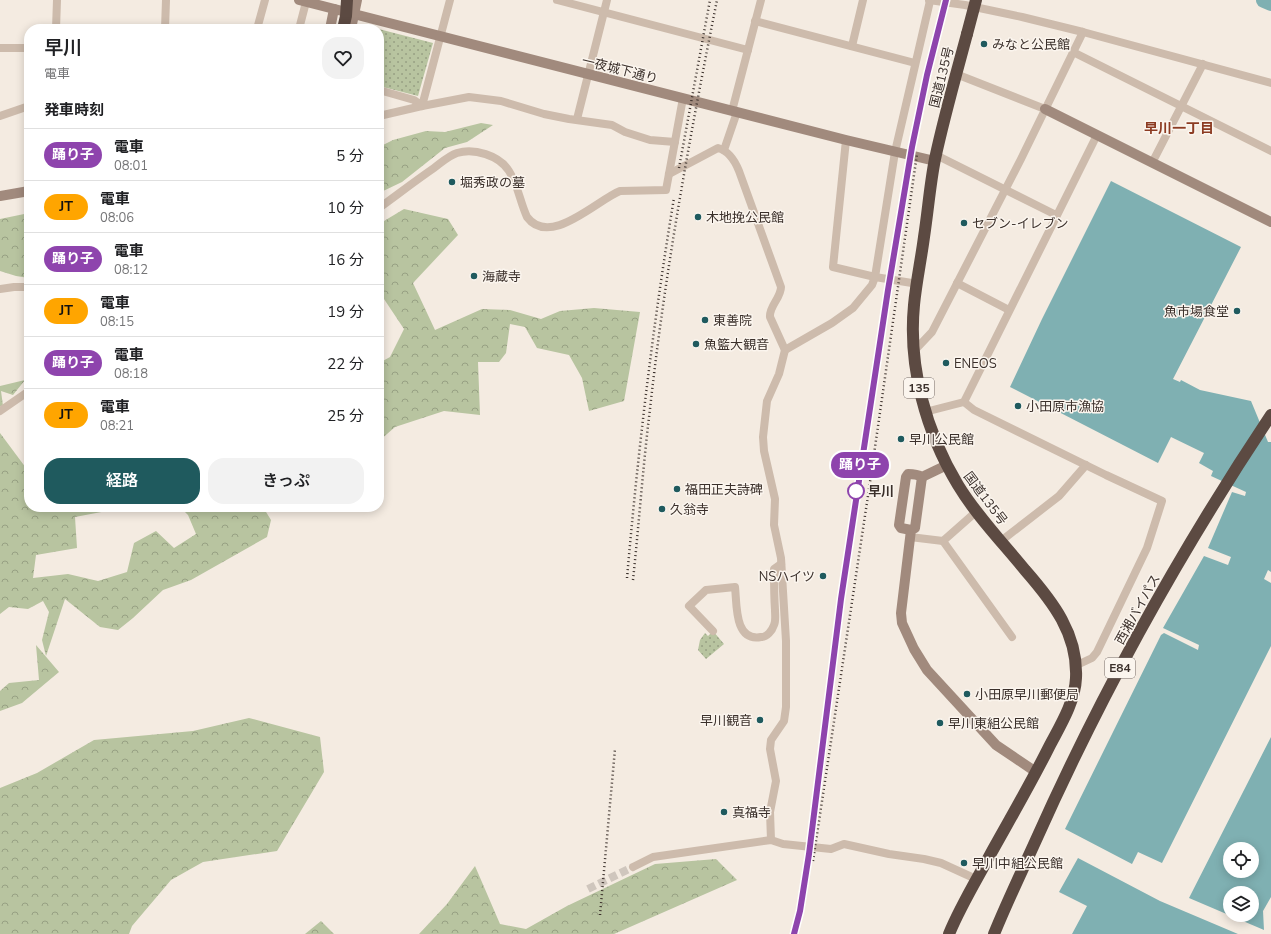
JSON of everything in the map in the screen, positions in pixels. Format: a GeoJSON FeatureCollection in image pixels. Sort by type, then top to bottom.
{"type":"FeatureCollection","features":[{"type":"Feature","properties":{"kind":"highway"},"geometry":{"type":"LineString","coordinates":[[344,24],[347,0]]}},
{"type":"Feature","properties":{"kind":"highway","name":"国道135号"},"geometry":{"type":"LineString","coordinates":[[949,934],[976,879],[1036,772],[1072,700],[1076,682],[1077,665],[1069,633],[1062,617],[1047,594],[977,512],[959,487],[947,465],[925,412],[918,382],[914,351],[914,305],[936,158],[956,74],[976,0]]}},
{"type":"Feature","properties":{"kind":"highway"},"geometry":{"type":"LineString","coordinates":[[338,5],[338,24]]}},
{"type":"Feature","properties":{"kind":"highway","name":"西湘バイパス"},"geometry":{"type":"LineString","coordinates":[[994,934],[1060,786],[1108,689],[1212,508],[1271,415]]}},
{"type":"Feature","properties":{"kind":"highway","name":"西湘バイパス"},"geometry":{"type":"LineString","coordinates":[[999,934],[1062,794],[1111,696],[1164,598],[1216,510],[1271,424]]}},
{"type":"Feature","properties":{"kind":"street"},"geometry":{"type":"LineString","coordinates":[[56,24],[57,0]]}},
{"type":"Feature","properties":{"kind":"street"},"geometry":{"type":"LineString","coordinates":[[165,24],[166,0]]}},
{"type":"Feature","properties":{"kind":"street"},"geometry":{"type":"LineString","coordinates":[[258,24],[265,0]]}},
{"type":"Feature","properties":{"kind":"street"},"geometry":{"type":"LineString","coordinates":[[352,24],[357,0]]}},
{"type":"Feature","properties":{"kind":"street"},"geometry":{"type":"LineString","coordinates":[[422,106],[450,0]]}},
{"type":"Feature","properties":{"kind":"street"},"geometry":{"type":"LineString","coordinates":[[556,0],[748,50]]}},
{"type":"Feature","properties":{"kind":"street"},"geometry":{"type":"LineString","coordinates":[[577,120],[607,0]]}},
{"type":"Feature","properties":{"kind":"street"},"geometry":{"type":"LineString","coordinates":[[724,150],[761,0]]}},
{"type":"Feature","properties":{"kind":"street"},"geometry":{"type":"LineString","coordinates":[[852,46],[863,0]]}},
{"type":"Feature","properties":{"kind":"street"},"geometry":{"type":"LineString","coordinates":[[785,350],[832,323],[853,308],[872,285],[875,277],[895,152],[929,0],[966,5],[1083,32],[1271,83]]}},
{"type":"Feature","properties":{"kind":"street"},"geometry":{"type":"LineString","coordinates":[[300,24],[302,1]]}},
{"type":"Feature","properties":{"kind":"street","name":"一夜城下通り"},"geometry":{"type":"LineString","coordinates":[[302,1],[338,5],[354,14],[441,37],[895,152],[936,158]]}},
{"type":"Feature","properties":{"kind":"street"},"geometry":{"type":"LineString","coordinates":[[332,24],[338,5]]}},
{"type":"Feature","properties":{"kind":"street"},"geometry":{"type":"LineString","coordinates":[[755,21],[915,63]]}},
{"type":"Feature","properties":{"kind":"street"},"geometry":{"type":"LineString","coordinates":[[914,351],[932,332],[1005,190],[1083,32]]}},
{"type":"Feature","properties":{"kind":"street"},"geometry":{"type":"LineString","coordinates":[[0,48],[24,48]]}},
{"type":"Feature","properties":{"kind":"street"},"geometry":{"type":"LineString","coordinates":[[1073,52],[1271,151]]}},
{"type":"Feature","properties":{"kind":"street"},"geometry":{"type":"LineString","coordinates":[[1152,163],[1203,64]]}},
{"type":"Feature","properties":{"kind":"street"},"geometry":{"type":"LineString","coordinates":[[956,74],[1045,109],[1271,222]]}},
{"type":"Feature","properties":{"kind":"street"},"geometry":{"type":"LineString","coordinates":[[384,91],[414,100],[422,106]]}},
{"type":"Feature","properties":{"kind":"street"},"geometry":{"type":"LineString","coordinates":[[384,115],[469,97],[501,101],[544,114],[612,125],[625,132],[650,140],[675,142]]}},
{"type":"Feature","properties":{"kind":"street"},"geometry":{"type":"LineString","coordinates":[[384,204],[450,157],[465,152],[486,154],[504,164],[514,179],[527,217],[530,221],[542,226],[558,226],[567,222],[586,213],[613,194],[620,191],[666,190],[683,98]]}},
{"type":"Feature","properties":{"kind":"street"},"geometry":{"type":"LineString","coordinates":[[0,116],[24,108]]}},
{"type":"Feature","properties":{"kind":"street"},"geometry":{"type":"LineString","coordinates":[[925,412],[964,402],[1056,214],[1097,135]]}},
{"type":"Feature","properties":{"kind":"street"},"geometry":{"type":"LineString","coordinates":[[846,140],[833,267],[875,277],[918,284]]}},
{"type":"Feature","properties":{"kind":"street"},"geometry":{"type":"LineString","coordinates":[[669,174],[718,148],[724,150],[736,163],[781,287],[781,292],[769,312],[785,350],[779,374],[767,401],[762,437],[775,499],[774,525],[781,564],[786,641],[786,707],[784,721],[771,740],[770,749],[776,781],[770,812],[771,840]]}},
{"type":"Feature","properties":{"kind":"street"},"geometry":{"type":"LineString","coordinates":[[936,158],[1056,214]]}},
{"type":"Feature","properties":{"kind":"street"},"geometry":{"type":"LineString","coordinates":[[0,196],[24,192]]}},
{"type":"Feature","properties":{"kind":"street"},"geometry":{"type":"LineString","coordinates":[[957,284],[1009,310]]}},
{"type":"Feature","properties":{"kind":"street"},"geometry":{"type":"LineString","coordinates":[[0,289],[24,287]]}},
{"type":"Feature","properties":{"kind":"street"},"geometry":{"type":"LineString","coordinates":[[0,411],[24,394]]}},
{"type":"Feature","properties":{"kind":"street"},"geometry":{"type":"LineString","coordinates":[[964,402],[974,410],[1086,466],[1162,501],[1147,548],[1097,652],[1092,658],[1077,665]]}},
{"type":"Feature","properties":{"kind":"street"},"geometry":{"type":"LineString","coordinates":[[947,465],[922,477],[908,474],[906,477],[899,525],[910,534],[943,541],[1012,637]]}},
{"type":"Feature","properties":{"kind":"street"},"geometry":{"type":"LineString","coordinates":[[1001,541],[1059,496],[1086,466]]}},
{"type":"Feature","properties":{"kind":"street"},"geometry":{"type":"LineString","coordinates":[[922,477],[915,528],[910,534],[901,613],[902,623],[914,649],[927,670],[996,745],[1036,772]]}},
{"type":"Feature","properties":{"kind":"street"},"geometry":{"type":"LineString","coordinates":[[943,541],[977,512]]}},
{"type":"Feature","properties":{"kind":"street"},"geometry":{"type":"LineString","coordinates":[[713,631],[689,606],[706,590],[735,587],[739,621],[743,632],[756,638],[763,637],[768,634],[775,624],[774,569],[781,564]]}},
{"type":"Feature","properties":{"kind":"street"},"geometry":{"type":"LineString","coordinates":[[633,867],[653,857],[771,840],[783,844],[831,848],[844,844],[889,854],[924,859],[941,863],[976,879]]}},
{"type":"Feature","properties":{"kind":"green space"},"geometry":{"type":"Polygon","coordinates":[[[384,30],[433,43],[418,96],[384,87],[384,30]]]}},
{"type":"Feature","properties":{"kind":"green space"},"geometry":{"type":"Polygon","coordinates":[[[481,123],[493,125],[467,142],[445,148],[402,182],[384,191],[384,144],[393,140],[426,131],[445,132],[481,123]]]}},
{"type":"Feature","properties":{"kind":"green space"},"geometry":{"type":"Polygon","coordinates":[[[404,209],[448,219],[458,235],[413,283],[435,330],[482,309],[510,310],[541,319],[560,311],[594,308],[640,312],[624,401],[589,411],[582,378],[569,355],[537,348],[525,327],[510,324],[506,353],[499,362],[478,362],[480,415],[444,411],[395,427],[384,437],[384,360],[390,357],[404,329],[384,299],[384,221],[404,209]]]}},
{"type":"Feature","properties":{"kind":"green space"},"geometry":{"type":"Polygon","coordinates":[[[24,214],[24,277],[0,271],[0,219],[24,214]]]}},
{"type":"Feature","properties":{"kind":"green space"},"geometry":{"type":"Polygon","coordinates":[[[24,380],[13,395],[1,391],[3,406],[0,406],[0,386],[24,380]]]}},
{"type":"Feature","properties":{"kind":"green space"},"geometry":{"type":"Polygon","coordinates":[[[0,433],[24,465],[24,512],[101,512],[75,517],[77,548],[36,555],[33,578],[68,574],[98,581],[127,572],[134,543],[156,531],[174,548],[196,534],[188,515],[185,512],[266,512],[271,520],[267,537],[191,580],[163,590],[118,630],[100,627],[65,599],[46,656],[42,640],[49,612],[43,601],[28,609],[9,607],[0,614],[0,433]]]}},
{"type":"Feature","properties":{"kind":"green space"},"geometry":{"type":"Polygon","coordinates":[[[713,631],[724,644],[706,659],[698,650],[700,640],[705,633],[708,636],[713,631]]]}},
{"type":"Feature","properties":{"kind":"green space"},"geometry":{"type":"Polygon","coordinates":[[[36,645],[59,672],[22,703],[0,711],[0,691],[9,683],[39,680],[36,645]]]}},
{"type":"Feature","properties":{"kind":"green space"},"geometry":{"type":"Polygon","coordinates":[[[249,718],[320,737],[324,772],[277,851],[203,862],[171,880],[132,926],[129,934],[0,934],[0,788],[37,773],[94,740],[193,731],[249,718]]]}},
{"type":"Feature","properties":{"kind":"green space"},"geometry":{"type":"Polygon","coordinates":[[[716,859],[737,880],[614,934],[419,934],[447,904],[475,866],[500,924],[526,929],[567,906],[655,864],[716,859]]]}},
{"type":"Feature","properties":{"kind":"green space"},"geometry":{"type":"Polygon","coordinates":[[[321,921],[334,934],[305,934],[321,921]]]}},
{"type":"Feature","properties":{"kind":"water"},"geometry":{"type":"Polygon","coordinates":[[[1111,181],[1241,247],[1173,379],[1180,382],[1181,380],[1200,390],[1251,401],[1268,442],[1271,442],[1271,572],[1268,570],[1264,579],[1271,583],[1271,646],[1162,863],[1138,852],[1132,864],[1065,829],[1161,635],[1164,633],[1198,650],[1199,645],[1163,628],[1204,556],[1228,565],[1231,557],[1208,548],[1232,492],[1245,496],[1246,492],[1211,476],[1213,471],[1199,463],[1204,453],[1171,437],[1158,463],[1010,387],[1042,319],[1111,181]]]}},
{"type":"Feature","properties":{"kind":"water"},"geometry":{"type":"Polygon","coordinates":[[[1271,737],[1271,897],[1263,911],[1264,930],[1245,922],[1259,922],[1259,886],[1223,886],[1223,913],[1189,898],[1271,737]]]}},
{"type":"Feature","properties":{"kind":"water"},"geometry":{"type":"Polygon","coordinates":[[[1078,858],[1160,901],[1238,934],[1072,934],[1087,906],[1059,892],[1078,858]]]}},
{"type":"Feature","properties":{"kind":"waterway","name":"早川"},"geometry":{"type":"LineString","coordinates":[[1264,0],[1271,3]]}},
{"type":"Feature","properties":{"kind":"tunnel"},"geometry":{"type":"LineString","coordinates":[[588,889],[633,867]]}},
{"type":"Feature","properties":{"kind":"railway"},"geometry":{"type":"LineString","coordinates":[[679,168],[710,0]]}},
{"type":"Feature","properties":{"kind":"railway"},"geometry":{"type":"LineString","coordinates":[[633,580],[648,430],[663,306],[688,152],[717,0]]}},
{"type":"Feature","properties":{"kind":"railway"},"geometry":{"type":"LineString","coordinates":[[794,934],[800,911],[809,854],[841,599],[888,290],[912,147],[927,75],[946,0]]}},
{"type":"Feature","properties":{"kind":"railway"},"geometry":{"type":"LineString","coordinates":[[813,861],[869,489],[917,154]]}},
{"type":"Feature","properties":{"kind":"railway"},"geometry":{"type":"LineString","coordinates":[[627,578],[647,388],[659,293],[674,198]]}},
{"type":"Feature","properties":{"kind":"railway"},"geometry":{"type":"LineString","coordinates":[[600,915],[615,749]]}},
{"type":"Feature","properties":{"kind":"train","name":"踊り子"},"geometry":{"type":"LineString","coordinates":[[794,934],[800,911],[809,854],[856,491],[888,290],[912,147],[927,75],[946,0]]}},
{"type":"Feature","properties":{"kind":"place","name":"みなと公民館"},"geometry":{"type":"Point","coordinates":[984,44]}},
{"type":"Feature","properties":{"kind":"place","name":"堀秀政の墓"},"geometry":{"type":"Point","coordinates":[452,182]}},
{"type":"Feature","properties":{"kind":"place","name":"木地挽公民館"},"geometry":{"type":"Point","coordinates":[698,217]}},
{"type":"Feature","properties":{"kind":"place","name":"セブン-イレブン"},"geometry":{"type":"Point","coordinates":[964,223]}},
{"type":"Feature","properties":{"kind":"place","name":"海蔵寺"},"geometry":{"type":"Point","coordinates":[474,276]}},
{"type":"Feature","properties":{"kind":"place","name":"魚市場食堂"},"geometry":{"type":"Point","coordinates":[1237,311]}},
{"type":"Feature","properties":{"kind":"place","name":"東善院"},"geometry":{"type":"Point","coordinates":[705,320]}},
{"type":"Feature","properties":{"kind":"place","name":"魚籃大観音"},"geometry":{"type":"Point","coordinates":[696,344]}},
{"type":"Feature","properties":{"kind":"place","name":"ENEOS"},"geometry":{"type":"Point","coordinates":[946,363]}},
{"type":"Feature","properties":{"kind":"place","name":"小田原市漁協"},"geometry":{"type":"Point","coordinates":[1018,406]}},
{"type":"Feature","properties":{"kind":"place","name":"早川公民館"},"geometry":{"type":"Point","coordinates":[901,439]}},
{"type":"Feature","properties":{"kind":"place","name":"福田正夫詩碑"},"geometry":{"type":"Point","coordinates":[677,489]}},
{"type":"Feature","properties":{"kind":"place","name":"早川"},"geometry":{"type":"Point","coordinates":[856,491]}},
{"type":"Feature","properties":{"kind":"place","name":"久翁寺"},"geometry":{"type":"Point","coordinates":[662,509]}},
{"type":"Feature","properties":{"kind":"place","name":"NSハイツ"},"geometry":{"type":"Point","coordinates":[823,576]}},
{"type":"Feature","properties":{"kind":"place","name":"小田原早川郵便局"},"geometry":{"type":"Point","coordinates":[967,694]}},
{"type":"Feature","properties":{"kind":"place","name":"早川観音"},"geometry":{"type":"Point","coordinates":[760,720]}},
{"type":"Feature","properties":{"kind":"place","name":"早川東組公民館"},"geometry":{"type":"Point","coordinates":[940,723]}},
{"type":"Feature","properties":{"kind":"place","name":"真福寺"},"geometry":{"type":"Point","coordinates":[724,812]}},
{"type":"Feature","properties":{"kind":"place","name":"早川中組公民館"},"geometry":{"type":"Point","coordinates":[964,863]}},
{"type":"Feature","properties":{"kind":"district","name":"早川一丁目"},"geometry":{"type":"Point","coordinates":[1179,128]}}]}
